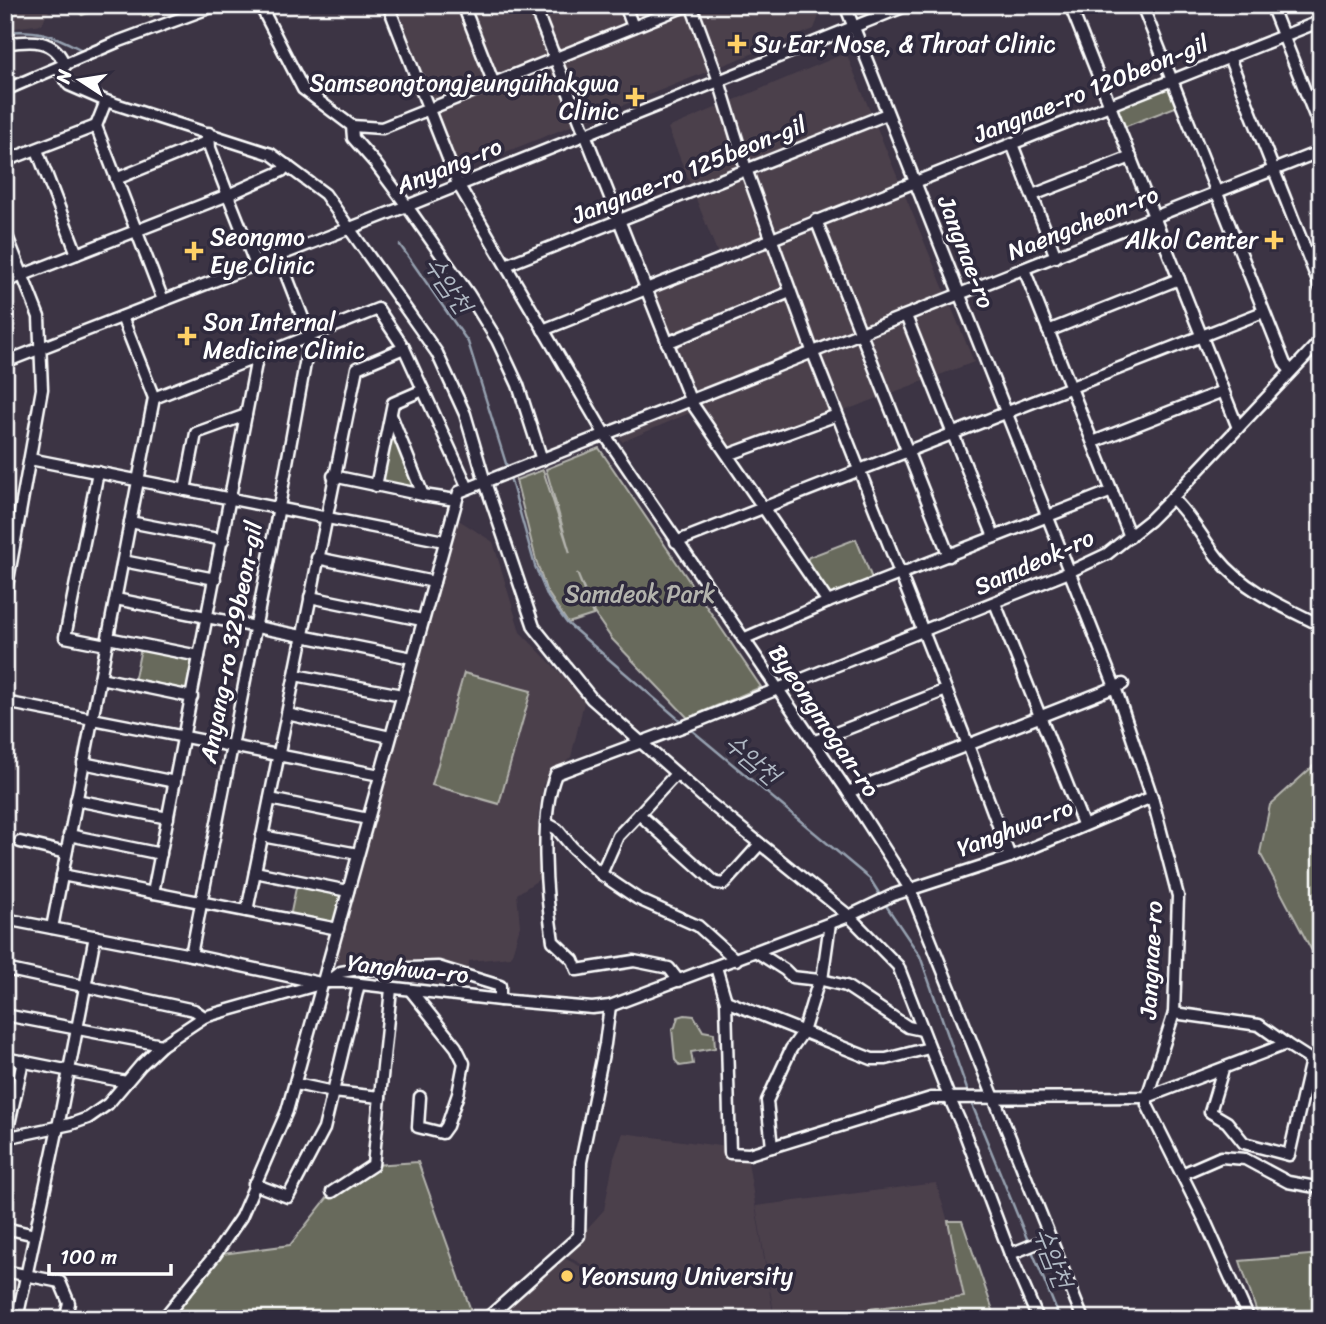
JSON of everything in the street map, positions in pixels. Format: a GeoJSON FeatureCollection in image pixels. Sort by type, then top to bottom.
{"type":"FeatureCollection","features":[{"type":"Feature","properties":{"kind":"street"},"geometry":{"type":"LineString","coordinates":[[5,90],[117,42],[217,5]]}},
{"type":"Feature","properties":{"kind":"street"},"geometry":{"type":"LineString","coordinates":[[260,5],[303,89],[352,126],[382,128],[690,5],[719,81],[746,169],[790,292],[1010,856]]}},
{"type":"Feature","properties":{"kind":"street","name":"Byeongmogan-ro"},"geometry":{"type":"LineString","coordinates":[[388,5],[458,184],[543,330],[605,435],[848,792],[909,889],[1083,1319]]}},
{"type":"Feature","properties":{"kind":"street"},"geometry":{"type":"LineString","coordinates":[[463,5],[494,84]]}},
{"type":"Feature","properties":{"kind":"street"},"geometry":{"type":"LineString","coordinates":[[534,5],[691,402],[828,602]]}},
{"type":"Feature","properties":{"kind":"street"},"geometry":{"type":"LineString","coordinates":[[625,5],[633,27]]}},
{"type":"Feature","properties":{"kind":"street","name":"Jangnae-ro"},"geometry":{"type":"LineString","coordinates":[[845,5],[1046,515],[1119,686],[1152,797],[1178,896],[1174,1013],[1147,1097]]}},
{"type":"Feature","properties":{"kind":"street","name":"Anyang-ro"},"geometry":{"type":"LineString","coordinates":[[5,362],[407,206],[908,5]]}},
{"type":"Feature","properties":{"kind":"street"},"geometry":{"type":"LineString","coordinates":[[1070,5],[1238,428]]}},
{"type":"Feature","properties":{"kind":"street"},"geometry":{"type":"LineString","coordinates":[[1270,5],[1321,131]]}},
{"type":"Feature","properties":{"kind":"street"},"geometry":{"type":"LineString","coordinates":[[1146,6],[1171,81],[1263,312],[1285,364],[1291,371]]}},
{"type":"Feature","properties":{"kind":"street","name":"Jangnae-ro 120beon-gil"},"geometry":{"type":"LineString","coordinates":[[543,330],[1321,22]]}},
{"type":"Feature","properties":{"kind":"street"},"geometry":{"type":"LineString","coordinates":[[5,44],[27,41],[42,43],[55,49],[61,55],[61,67],[69,85],[106,101],[271,154],[325,194],[437,354],[465,414],[534,627],[592,699],[676,774],[849,916],[898,966],[1014,1252],[1038,1319]]}},
{"type":"Feature","properties":{"kind":"street"},"geometry":{"type":"LineString","coordinates":[[1229,57],[1321,289]]}},
{"type":"Feature","properties":{"kind":"street"},"geometry":{"type":"LineString","coordinates":[[106,101],[96,126],[163,300]]}},
{"type":"Feature","properties":{"kind":"street","name":"Jangnae-ro 125beon-gil"},"geometry":{"type":"LineString","coordinates":[[506,265],[887,114]]}},
{"type":"Feature","properties":{"kind":"street"},"geometry":{"type":"LineString","coordinates":[[5,161],[96,126]]}},
{"type":"Feature","properties":{"kind":"street"},"geometry":{"type":"LineString","coordinates":[[352,126],[354,138],[407,206],[468,293],[497,340],[518,385],[542,460]]}},
{"type":"Feature","properties":{"kind":"street"},"geometry":{"type":"LineString","coordinates":[[116,179],[204,144],[209,133]]}},
{"type":"Feature","properties":{"kind":"street"},"geometry":{"type":"LineString","coordinates":[[209,133],[210,148],[255,263]]}},
{"type":"Feature","properties":{"kind":"street"},"geometry":{"type":"LineString","coordinates":[[1012,144],[1056,257]]}},
{"type":"Feature","properties":{"kind":"street"},"geometry":{"type":"LineString","coordinates":[[37,150],[77,254]]}},
{"type":"Feature","properties":{"kind":"street","name":"Naengcheon-ro"},"geometry":{"type":"LineString","coordinates":[[468,488],[1321,151]]}},
{"type":"Feature","properties":{"kind":"street"},"geometry":{"type":"LineString","coordinates":[[1033,195],[1131,157]]}},
{"type":"Feature","properties":{"kind":"street"},"geometry":{"type":"LineString","coordinates":[[5,282],[228,195],[282,171],[287,164]]}},
{"type":"Feature","properties":{"kind":"street"},"geometry":{"type":"LineString","coordinates":[[816,220],[949,555]]}},
{"type":"Feature","properties":{"kind":"street"},"geometry":{"type":"LineString","coordinates":[[5,231],[39,317],[41,348],[41,389],[5,596]]}},
{"type":"Feature","properties":{"kind":"street"},"geometry":{"type":"LineString","coordinates":[[278,254],[310,337]]}},
{"type":"Feature","properties":{"kind":"street"},"geometry":{"type":"LineString","coordinates":[[1024,269],[1130,537]]}},
{"type":"Feature","properties":{"kind":"street"},"geometry":{"type":"LineString","coordinates":[[1048,331],[1179,279]]}},
{"type":"Feature","properties":{"kind":"street"},"geometry":{"type":"LineString","coordinates":[[667,342],[790,292]]}},
{"type":"Feature","properties":{"kind":"street"},"geometry":{"type":"LineString","coordinates":[[154,398],[378,309],[404,348],[468,488],[458,492],[287,1111],[242,1217],[163,1319]]}},
{"type":"Feature","properties":{"kind":"street"},"geometry":{"type":"LineString","coordinates":[[676,542],[1263,312]]}},
{"type":"Feature","properties":{"kind":"street"},"geometry":{"type":"LineString","coordinates":[[906,316],[994,537]]}},
{"type":"Feature","properties":{"kind":"street"},"geometry":{"type":"LineString","coordinates":[[52,928],[154,398],[122,317]]}},
{"type":"Feature","properties":{"kind":"street","name":"Anyang-ro 329beon-gil"},"geometry":{"type":"LineString","coordinates":[[191,955],[310,337]]}},
{"type":"Feature","properties":{"kind":"street","name":"Samdeok-ro"},"geometry":{"type":"LineString","coordinates":[[640,743],[995,603],[1107,554],[1130,537],[1172,498],[1321,340]]}},
{"type":"Feature","properties":{"kind":"street"},"geometry":{"type":"LineString","coordinates":[[247,911],[357,368],[404,348]]}},
{"type":"Feature","properties":{"kind":"street"},"geometry":{"type":"LineString","coordinates":[[153,893],[257,358]]}},
{"type":"Feature","properties":{"kind":"street"},"geometry":{"type":"LineString","coordinates":[[376,486],[393,403],[423,390]]}},
{"type":"Feature","properties":{"kind":"street"},"geometry":{"type":"LineString","coordinates":[[1093,442],[1223,391]]}},
{"type":"Feature","properties":{"kind":"street"},"geometry":{"type":"LineString","coordinates":[[390,413],[423,495]]}},
{"type":"Feature","properties":{"kind":"street"},"geometry":{"type":"LineString","coordinates":[[185,489],[197,433],[246,415]]}},
{"type":"Feature","properties":{"kind":"street"},"geometry":{"type":"LineString","coordinates":[[728,455],[837,415]]}},
{"type":"Feature","properties":{"kind":"street"},"geometry":{"type":"LineString","coordinates":[[30,459],[444,541]]}},
{"type":"Feature","properties":{"kind":"street"},"geometry":{"type":"LineString","coordinates":[[98,472],[65,637],[199,656]]}},
{"type":"Feature","properties":{"kind":"street"},"geometry":{"type":"LineString","coordinates":[[333,476],[456,500]]}},
{"type":"Feature","properties":{"kind":"street"},"geometry":{"type":"LineString","coordinates":[[743,639],[828,602],[1112,491]]}},
{"type":"Feature","properties":{"kind":"street"},"geometry":{"type":"LineString","coordinates":[[1172,498],[1189,515],[1230,572],[1263,595],[1312,621]]}},
{"type":"Feature","properties":{"kind":"street"},"geometry":{"type":"LineString","coordinates":[[130,522],[223,540]]}},
{"type":"Feature","properties":{"kind":"street"},"geometry":{"type":"LineString","coordinates":[[317,558],[433,582]]}},
{"type":"Feature","properties":{"kind":"street"},"geometry":{"type":"LineString","coordinates":[[123,561],[215,579]]}},
{"type":"Feature","properties":{"kind":"street"},"geometry":{"type":"LineString","coordinates":[[310,597],[422,620]]}},
{"type":"Feature","properties":{"kind":"street"},"geometry":{"type":"LineString","coordinates":[[116,599],[412,658]]}},
{"type":"Feature","properties":{"kind":"street"},"geometry":{"type":"LineString","coordinates":[[995,603],[1083,824]]}},
{"type":"Feature","properties":{"kind":"street"},"geometry":{"type":"LineString","coordinates":[[295,675],[402,695]]}},
{"type":"Feature","properties":{"kind":"street"},"geometry":{"type":"LineString","coordinates":[[100,678],[192,697]]}},
{"type":"Feature","properties":{"kind":"street"},"geometry":{"type":"LineString","coordinates":[[848,792],[1119,686]]}},
{"type":"Feature","properties":{"kind":"street"},"geometry":{"type":"LineString","coordinates":[[813,742],[946,690]]}},
{"type":"Feature","properties":{"kind":"street"},"geometry":{"type":"LineString","coordinates":[[5,702],[380,775]]}},
{"type":"Feature","properties":{"kind":"street"},"geometry":{"type":"LineString","coordinates":[[287,715],[390,737]]}},
{"type":"Feature","properties":{"kind":"street"},"geometry":{"type":"LineString","coordinates":[[640,743],[556,774],[549,792],[546,823],[553,941],[573,960],[577,970],[634,961],[669,968],[679,982]]}},
{"type":"Feature","properties":{"kind":"street"},"geometry":{"type":"LineString","coordinates":[[83,762],[175,782]]}},
{"type":"Feature","properties":{"kind":"street"},"geometry":{"type":"LineString","coordinates":[[601,874],[618,836],[676,774]]}},
{"type":"Feature","properties":{"kind":"street","name":"Yanghwa-ro"},"geometry":{"type":"LineString","coordinates":[[23,1061],[6,1139],[88,1118],[108,1104],[162,1045],[204,1017],[324,983],[359,984],[592,1008],[610,1006],[849,916],[909,889],[1010,856],[1152,797]]}},
{"type":"Feature","properties":{"kind":"street"},"geometry":{"type":"LineString","coordinates":[[270,799],[368,819]]}},
{"type":"Feature","properties":{"kind":"street"},"geometry":{"type":"LineString","coordinates":[[76,800],[168,818]]}},
{"type":"Feature","properties":{"kind":"street"},"geometry":{"type":"LineString","coordinates":[[639,814],[716,883],[724,884],[760,844]]}},
{"type":"Feature","properties":{"kind":"street"},"geometry":{"type":"LineString","coordinates":[[546,823],[557,829],[601,874],[638,899],[698,926],[736,960]]}},
{"type":"Feature","properties":{"kind":"street"},"geometry":{"type":"LineString","coordinates":[[69,835],[161,854]]}},
{"type":"Feature","properties":{"kind":"street"},"geometry":{"type":"LineString","coordinates":[[262,836],[358,854]]}},
{"type":"Feature","properties":{"kind":"street"},"geometry":{"type":"LineString","coordinates":[[20,842],[66,853]]}},
{"type":"Feature","properties":{"kind":"street"},"geometry":{"type":"LineString","coordinates":[[255,872],[348,891]]}},
{"type":"Feature","properties":{"kind":"street"},"geometry":{"type":"LineString","coordinates":[[62,875],[338,929]]}},
{"type":"Feature","properties":{"kind":"street"},"geometry":{"type":"LineString","coordinates":[[5,919],[324,983],[341,972],[353,970],[438,967],[500,986],[500,1000]]}},
{"type":"Feature","properties":{"kind":"street"},"geometry":{"type":"LineString","coordinates":[[772,1147],[767,1101],[791,1049],[803,1032],[821,980],[830,923]]}},
{"type":"Feature","properties":{"kind":"street"},"geometry":{"type":"LineString","coordinates":[[5,1313],[17,1317],[95,936]]}},
{"type":"Feature","properties":{"kind":"street"},"geometry":{"type":"LineString","coordinates":[[757,952],[792,977],[846,986],[908,1027],[922,1030]]}},
{"type":"Feature","properties":{"kind":"street"},"geometry":{"type":"LineString","coordinates":[[716,967],[726,1001],[730,1153],[749,1154],[932,1098],[1147,1097],[1286,1044]]}},
{"type":"Feature","properties":{"kind":"street"},"geometry":{"type":"LineString","coordinates":[[5,969],[194,1010],[204,1017]]}},
{"type":"Feature","properties":{"kind":"street"},"geometry":{"type":"LineString","coordinates":[[254,1184],[288,1197],[324,1129],[359,984]]}},
{"type":"Feature","properties":{"kind":"street"},"geometry":{"type":"LineString","coordinates":[[332,1192],[373,1165],[391,989]]}},
{"type":"Feature","properties":{"kind":"street"},"geometry":{"type":"LineString","coordinates":[[411,990],[456,1046],[464,1063],[458,1094],[442,1133],[418,1127],[420,1097]]}},
{"type":"Feature","properties":{"kind":"street"},"geometry":{"type":"LineString","coordinates":[[726,1001],[862,1056],[879,1060],[929,1048]]}},
{"type":"Feature","properties":{"kind":"street"},"geometry":{"type":"LineString","coordinates":[[486,1319],[579,1236],[581,1163],[610,1006]]}},
{"type":"Feature","properties":{"kind":"street"},"geometry":{"type":"LineString","coordinates":[[1174,1013],[1259,1025],[1316,1061],[1289,1155],[1244,1143]]}},
{"type":"Feature","properties":{"kind":"street"},"geometry":{"type":"LineString","coordinates":[[5,1015],[162,1045]]}},
{"type":"Feature","properties":{"kind":"street"},"geometry":{"type":"LineString","coordinates":[[5,1058],[126,1082]]}},
{"type":"Feature","properties":{"kind":"street"},"geometry":{"type":"LineString","coordinates":[[1223,1069],[1210,1112],[1227,1122],[1244,1143],[1245,1159]]}},
{"type":"Feature","properties":{"kind":"street"},"geometry":{"type":"LineString","coordinates":[[296,1084],[333,1092],[380,1097]]}},
{"type":"Feature","properties":{"kind":"street"},"geometry":{"type":"LineString","coordinates":[[1147,1097],[1146,1105],[1182,1174],[1249,1319]]}},
{"type":"Feature","properties":{"kind":"street"},"geometry":{"type":"LineString","coordinates":[[1182,1174],[1221,1157],[1245,1159],[1288,1182],[1321,1188]]}},
{"type":"Feature","properties":{"kind":"street"},"geometry":{"type":"LineString","coordinates":[[5,1228],[35,1235]]}},
{"type":"Feature","properties":{"kind":"street"},"geometry":{"type":"LineString","coordinates":[[1014,1252],[1051,1238]]}},
{"type":"Feature","properties":{"kind":"street"},"geometry":{"type":"LineString","coordinates":[[5,1270],[60,1282],[69,1303],[65,1319]]}},
{"type":"Feature","properties":{"kind":"shaded area"},"geometry":{"type":"Polygon","coordinates":[[[5,5],[52,5],[42,24],[5,29],[5,5]]]}},
{"type":"Feature","properties":{"kind":"shaded area"},"geometry":{"type":"Polygon","coordinates":[[[397,5],[823,5],[814,29],[468,167],[455,161],[397,5]]]}},
{"type":"Feature","properties":{"kind":"shaded area"},"geometry":{"type":"Polygon","coordinates":[[[846,53],[974,362],[731,453],[701,408],[622,442],[615,424],[696,392],[648,281],[718,254],[668,128],[846,53]]]}},
{"type":"Feature","properties":{"kind":"shaded area"},"geometry":{"type":"Polygon","coordinates":[[[457,519],[493,542],[520,632],[585,698],[571,757],[543,784],[538,816],[541,878],[517,894],[520,926],[511,957],[469,961],[468,974],[441,964],[353,966],[334,961],[457,519]]]}},
{"type":"Feature","properties":{"kind":"shaded area"},"geometry":{"type":"Polygon","coordinates":[[[623,1133],[727,1147],[747,1156],[774,1319],[486,1319],[558,1255],[617,1285],[564,1254],[604,1210],[614,1158],[623,1133]]]}},
{"type":"Feature","properties":{"kind":"shaded area"},"geometry":{"type":"Polygon","coordinates":[[[936,1183],[949,1225],[964,1297],[869,1309],[851,1319],[775,1319],[756,1206],[936,1183]]]}},
{"type":"Feature","properties":{"kind":"green space"},"geometry":{"type":"Polygon","coordinates":[[[71,5],[167,5],[150,17],[148,14],[143,16],[142,13],[108,6],[82,15],[71,5]]]}},
{"type":"Feature","properties":{"kind":"green space"},"geometry":{"type":"Polygon","coordinates":[[[1170,85],[1178,106],[1124,127],[1116,107],[1170,85]]]}},
{"type":"Feature","properties":{"kind":"green space"},"geometry":{"type":"Polygon","coordinates":[[[389,430],[393,430],[415,488],[379,481],[389,430]]]}},
{"type":"Feature","properties":{"kind":"green space","name":"Samdeok Park"},"geometry":{"type":"Polygon","coordinates":[[[599,448],[761,687],[688,718],[612,639],[594,613],[577,573],[593,615],[568,623],[546,590],[516,480],[543,470],[570,553],[546,469],[599,448]]]}},
{"type":"Feature","properties":{"kind":"green space"},"geometry":{"type":"Polygon","coordinates":[[[856,539],[873,581],[832,597],[827,596],[806,562],[809,557],[856,539]]]}},
{"type":"Feature","properties":{"kind":"green space"},"geometry":{"type":"Polygon","coordinates":[[[141,648],[195,658],[188,692],[134,682],[141,648]]]}},
{"type":"Feature","properties":{"kind":"green space"},"geometry":{"type":"Polygon","coordinates":[[[464,673],[531,691],[499,804],[432,785],[464,673]]]}},
{"type":"Feature","properties":{"kind":"green space"},"geometry":{"type":"Polygon","coordinates":[[[1321,759],[1321,968],[1260,853],[1270,805],[1321,759]]]}},
{"type":"Feature","properties":{"kind":"green space"},"geometry":{"type":"Polygon","coordinates":[[[297,883],[344,891],[334,925],[290,917],[297,883]]]}},
{"type":"Feature","properties":{"kind":"green space"},"geometry":{"type":"Polygon","coordinates":[[[694,1016],[703,1031],[714,1033],[715,1048],[691,1052],[693,1064],[680,1066],[675,1060],[672,1029],[678,1017],[694,1016]]]}},
{"type":"Feature","properties":{"kind":"green space"},"geometry":{"type":"Polygon","coordinates":[[[418,1162],[474,1319],[163,1319],[215,1255],[290,1245],[332,1192],[373,1165],[418,1162]]]}},
{"type":"Feature","properties":{"kind":"green space"},"geometry":{"type":"Polygon","coordinates":[[[948,1221],[962,1221],[996,1319],[851,1319],[869,1309],[964,1297],[948,1221]]]}},
{"type":"Feature","properties":{"kind":"green space"},"geometry":{"type":"Polygon","coordinates":[[[1321,1254],[1321,1319],[1259,1319],[1240,1261],[1321,1254]]]}},
{"type":"Feature","properties":{"kind":"waterway","name":"수암천"},"geometry":{"type":"LineString","coordinates":[[5,32],[44,34],[80,49]]}},
{"type":"Feature","properties":{"kind":"waterway","name":"수암천"},"geometry":{"type":"LineString","coordinates":[[400,245],[468,342],[508,470]]}},
{"type":"Feature","properties":{"kind":"waterway","name":"수암천"},"geometry":{"type":"LineString","coordinates":[[510,477],[535,566],[548,597],[567,623],[683,723]]}},
{"type":"Feature","properties":{"kind":"waterway","name":"수암천"},"geometry":{"type":"LineString","coordinates":[[688,727],[870,879],[882,898]]}},
{"type":"Feature","properties":{"kind":"waterway","name":"수암천"},"geometry":{"type":"LineString","coordinates":[[885,904],[920,956],[969,1095]]}},
{"type":"Feature","properties":{"kind":"waterway","name":"수암천"},"geometry":{"type":"LineString","coordinates":[[971,1102],[1060,1319]]}},
{"type":"Feature","properties":{"kind":"place","name":"Su Ear, Nose, & Throat Clinic"},"geometry":{"type":"Point","coordinates":[737,44]}},
{"type":"Feature","properties":{"kind":"place","name":"Samseongtongjeunguihakgwa Clinic"},"geometry":{"type":"Point","coordinates":[635,97]}},
{"type":"Feature","properties":{"kind":"place","name":"Alkol Center"},"geometry":{"type":"Point","coordinates":[1274,240]}},
{"type":"Feature","properties":{"kind":"place","name":"Seongmo Eye Clinic"},"geometry":{"type":"Point","coordinates":[194,251]}},
{"type":"Feature","properties":{"kind":"place","name":"Son Internal Medicine Clinic"},"geometry":{"type":"Point","coordinates":[187,336]}},
{"type":"Feature","properties":{"kind":"place","name":"Yeonsung University"},"geometry":{"type":"Point","coordinates":[567,1276]}}]}
